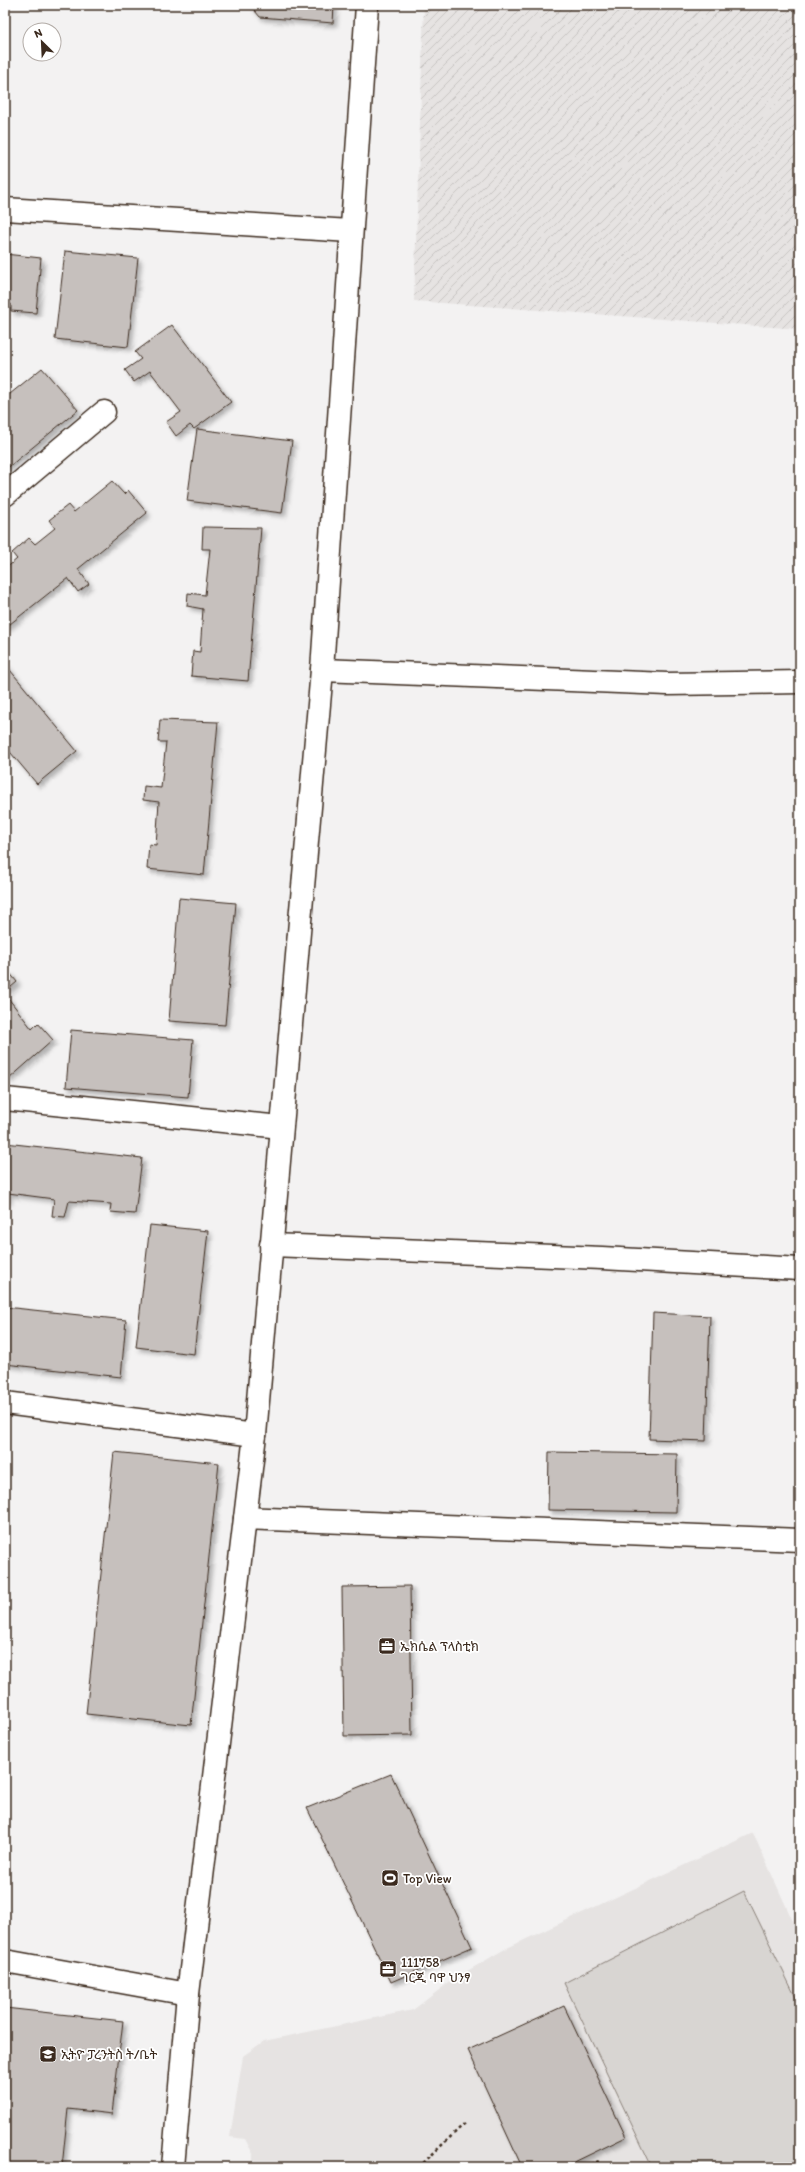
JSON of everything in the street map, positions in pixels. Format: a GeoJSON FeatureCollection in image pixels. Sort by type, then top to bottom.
{"type":"FeatureCollection","features":[{"type":"Feature","properties":{"kind":"street"},"geometry":{"type":"LineString","coordinates":[[182,2167],[173,2167],[188,1994],[255,1435],[322,670],[350,231],[367,5]]}},
{"type":"Feature","properties":{"kind":"street"},"geometry":{"type":"LineString","coordinates":[[5,209],[350,231]]}},
{"type":"Feature","properties":{"kind":"street"},"geometry":{"type":"LineString","coordinates":[[5,495],[104,412]]}},
{"type":"Feature","properties":{"kind":"street"},"geometry":{"type":"LineString","coordinates":[[322,670],[667,684],[800,682]]}},
{"type":"Feature","properties":{"kind":"street"},"geometry":{"type":"LineString","coordinates":[[5,1099],[281,1127]]}},
{"type":"Feature","properties":{"kind":"street"},"geometry":{"type":"LineString","coordinates":[[271,1245],[602,1258],[800,1269]]}},
{"type":"Feature","properties":{"kind":"street"},"geometry":{"type":"LineString","coordinates":[[5,1403],[255,1435]]}},
{"type":"Feature","properties":{"kind":"street"},"geometry":{"type":"LineString","coordinates":[[245,1518],[800,1540]]}},
{"type":"Feature","properties":{"kind":"street"},"geometry":{"type":"LineString","coordinates":[[5,1961],[188,1994]]}},
{"type":"Feature","properties":{"kind":"path"},"geometry":{"type":"LineString","coordinates":[[419,2167],[464,2124]]}},
{"type":"Feature","properties":{"kind":"path"},"geometry":{"type":"LineString","coordinates":[[585,2167],[599,2161]]}},
{"type":"Feature","properties":{"kind":"shaded area"},"geometry":{"type":"Polygon","coordinates":[[[424,5],[800,5],[800,329],[414,301],[424,5]]]}},
{"type":"Feature","properties":{"kind":"shaded area"},"geometry":{"type":"Polygon","coordinates":[[[753,1833],[800,1937],[800,2167],[253,2167],[253,2154],[245,2139],[230,2137],[243,2056],[264,2041],[413,2010],[452,1980],[505,1949],[753,1833]]]}},
{"type":"Feature","properties":{"kind":"shaded area"},"geometry":{"type":"Polygon","coordinates":[[[744,1891],[800,2006],[800,2167],[652,2167],[564,1983],[744,1891]]]}},
{"type":"Feature","properties":{"kind":"building"},"geometry":{"type":"Polygon","coordinates":[[[250,5],[334,5],[333,23],[260,17],[250,5]]]}},
{"type":"Feature","properties":{"kind":"building"},"geometry":{"type":"Polygon","coordinates":[[[65,251],[138,258],[128,347],[55,339],[65,251]]]}},
{"type":"Feature","properties":{"kind":"building"},"geometry":{"type":"Polygon","coordinates":[[[5,254],[41,258],[36,313],[11,311],[11,304],[5,304],[5,254]]]}},
{"type":"Feature","properties":{"kind":"building"},"geometry":{"type":"Polygon","coordinates":[[[172,325],[231,402],[194,429],[190,425],[176,436],[166,422],[181,412],[150,371],[134,382],[125,370],[141,359],[135,352],[172,325]]]}},
{"type":"Feature","properties":{"kind":"building"},"geometry":{"type":"Polygon","coordinates":[[[42,368],[78,410],[5,470],[5,398],[42,368]]]}},
{"type":"Feature","properties":{"kind":"building"},"geometry":{"type":"Polygon","coordinates":[[[197,429],[292,441],[282,513],[187,501],[197,429]]]}},
{"type":"Feature","properties":{"kind":"building"},"geometry":{"type":"Polygon","coordinates":[[[112,481],[124,494],[128,490],[147,513],[78,569],[89,584],[78,592],[68,578],[5,628],[5,569],[17,559],[12,553],[29,538],[35,544],[55,528],[49,520],[68,505],[74,512],[112,481]]]}},
{"type":"Feature","properties":{"kind":"building"},"geometry":{"type":"Polygon","coordinates":[[[203,527],[261,528],[248,681],[191,676],[193,651],[200,652],[203,609],[187,606],[188,593],[205,595],[210,549],[202,549],[203,527]]]}},
{"type":"Feature","properties":{"kind":"building"},"geometry":{"type":"Polygon","coordinates":[[[5,664],[77,751],[37,784],[5,746],[5,664]]]}},
{"type":"Feature","properties":{"kind":"building"},"geometry":{"type":"Polygon","coordinates":[[[160,720],[218,722],[204,875],[147,869],[149,844],[156,845],[159,802],[143,800],[144,786],[161,788],[166,742],[158,742],[160,720]]]}},
{"type":"Feature","properties":{"kind":"building"},"geometry":{"type":"Polygon","coordinates":[[[179,898],[236,903],[225,1025],[169,1021],[179,898]]]}},
{"type":"Feature","properties":{"kind":"building"},"geometry":{"type":"Polygon","coordinates":[[[9,972],[17,982],[5,992],[5,974],[9,972]]]}},
{"type":"Feature","properties":{"kind":"building"},"geometry":{"type":"Polygon","coordinates":[[[5,994],[32,1029],[38,1023],[53,1040],[9,1079],[5,1074],[5,994]]]}},
{"type":"Feature","properties":{"kind":"building"},"geometry":{"type":"Polygon","coordinates":[[[71,1030],[193,1040],[188,1097],[66,1087],[71,1030]]]}},
{"type":"Feature","properties":{"kind":"building"},"geometry":{"type":"Polygon","coordinates":[[[5,1143],[142,1158],[135,1214],[110,1212],[111,1204],[69,1201],[65,1217],[52,1216],[54,1199],[8,1193],[8,1201],[5,1201],[5,1143]]]}},
{"type":"Feature","properties":{"kind":"building"},"geometry":{"type":"Polygon","coordinates":[[[150,1225],[208,1231],[194,1354],[136,1347],[150,1225]]]}},
{"type":"Feature","properties":{"kind":"building"},"geometry":{"type":"Polygon","coordinates":[[[5,1307],[126,1320],[121,1377],[5,1364],[5,1307]]]}},
{"type":"Feature","properties":{"kind":"building"},"geometry":{"type":"Polygon","coordinates":[[[653,1313],[710,1316],[706,1441],[649,1439],[653,1313]]]}},
{"type":"Feature","properties":{"kind":"building"},"geometry":{"type":"Polygon","coordinates":[[[114,1452],[219,1463],[191,1725],[86,1714],[114,1452]]]}},
{"type":"Feature","properties":{"kind":"building"},"geometry":{"type":"Polygon","coordinates":[[[549,1452],[677,1454],[676,1512],[548,1510],[549,1452]]]}},
{"type":"Feature","properties":{"kind":"building"},"geometry":{"type":"Polygon","coordinates":[[[410,1586],[412,1735],[344,1736],[342,1587],[410,1586]]]}},
{"type":"Feature","properties":{"kind":"building","name":"Top View"},"geometry":{"type":"Polygon","coordinates":[[[391,1774],[472,1947],[391,1982],[307,1808],[391,1774]]]}},
{"type":"Feature","properties":{"kind":"building"},"geometry":{"type":"Polygon","coordinates":[[[564,2006],[626,2137],[564,2167],[522,2167],[468,2050],[564,2006]]]}},
{"type":"Feature","properties":{"kind":"building"},"geometry":{"type":"Polygon","coordinates":[[[5,2008],[123,2021],[112,2114],[68,2109],[62,2167],[5,2167],[5,2008]]]}},
{"type":"Feature","properties":{"kind":"place","name":"ኤክሴል ፕላስቲክ"},"geometry":{"type":"Point","coordinates":[387,1646]}},
{"type":"Feature","properties":{"kind":"place","name":"Top View"},"geometry":{"type":"Point","coordinates":[390,1878]}},
{"type":"Feature","properties":{"kind":"place","name":"111758 ገርጂ ባዋ ህንፃ"},"geometry":{"type":"Point","coordinates":[388,1969]}},
{"type":"Feature","properties":{"kind":"place","name":"ኢትዮ ፓረንትስ ት/ቤት"},"geometry":{"type":"Point","coordinates":[48,2054]}}]}
